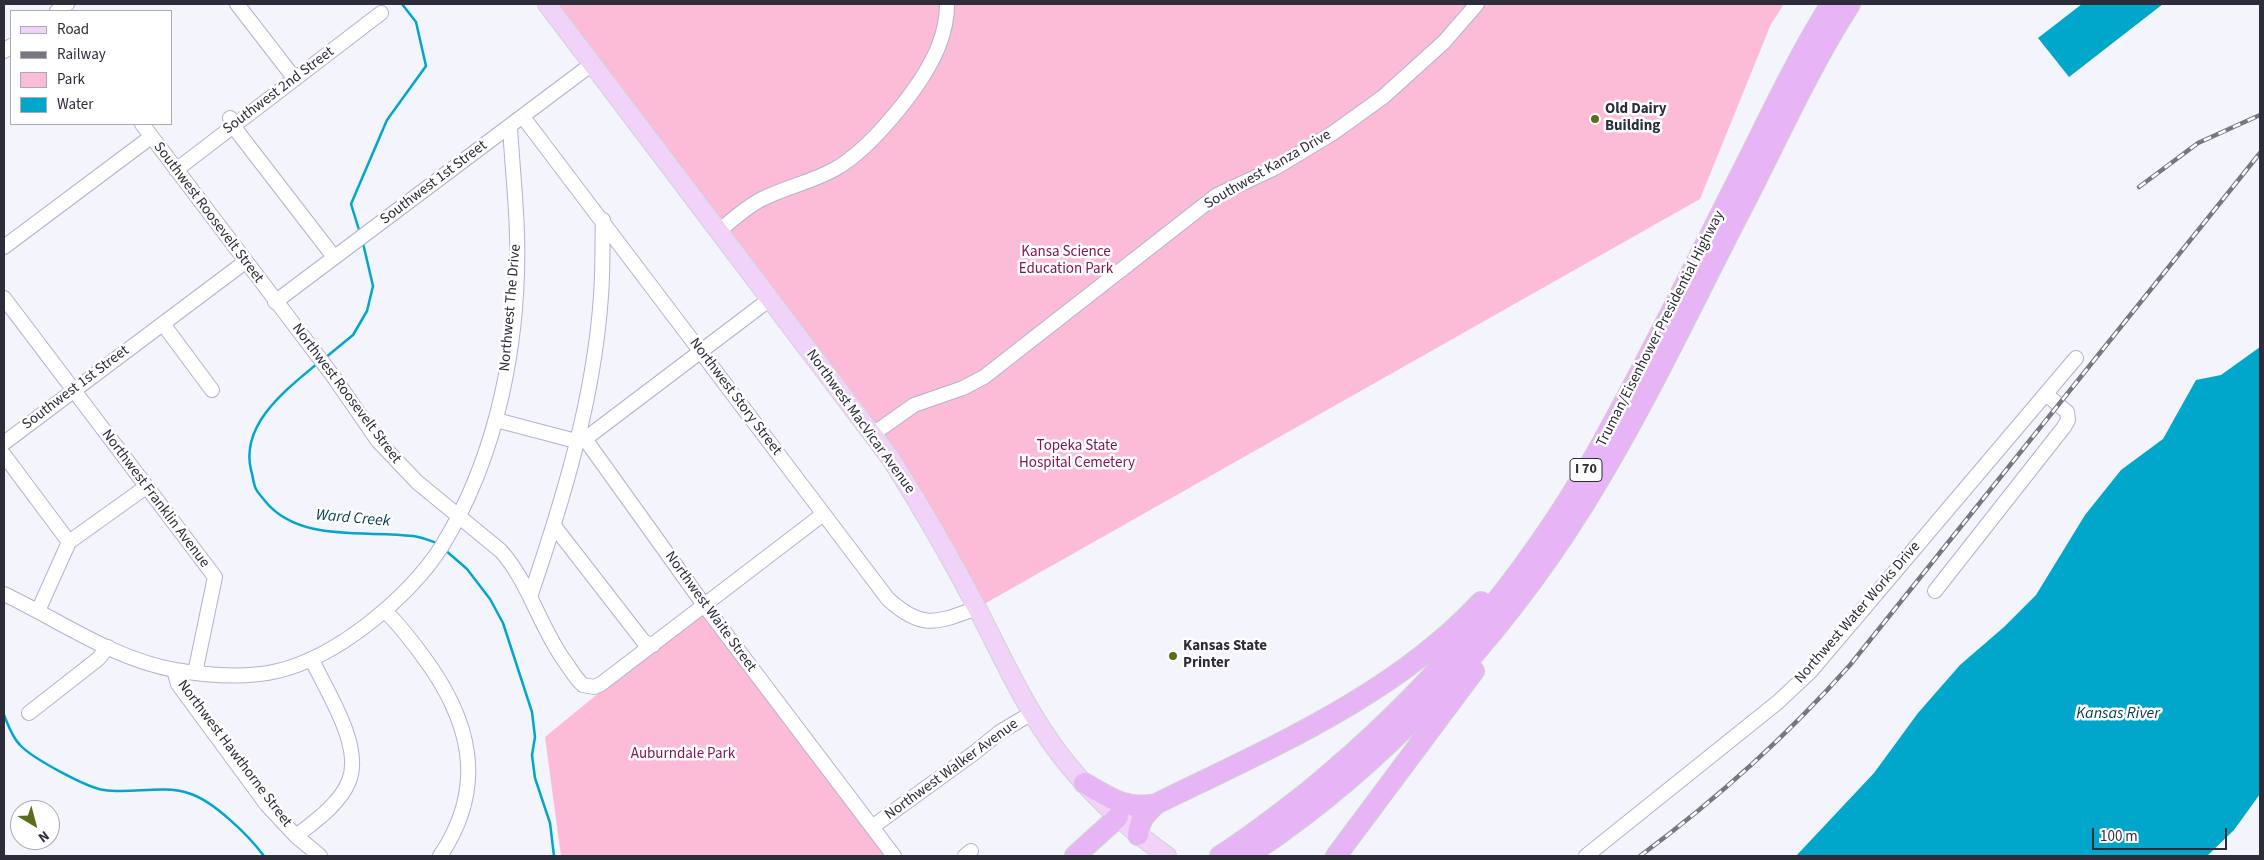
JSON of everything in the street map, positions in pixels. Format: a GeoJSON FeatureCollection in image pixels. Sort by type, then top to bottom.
{"type":"FeatureCollection","features":[{"type":"Feature","properties":{"kind":"highway","name":"Truman/Eisenhower Presidential Highway"},"geometry":{"type":"LineString","coordinates":[[1224,854],[1285,810],[1336,769],[1418,692],[1492,607],[1525,565],[1568,500],[1622,405],[1783,91],[1831,4]]}},
{"type":"Feature","properties":{"kind":"highway","name":"Truman/Eisenhower Presidential Highway"},"geometry":{"type":"LineString","coordinates":[[1251,854],[1294,823],[1396,736],[1482,645],[1540,571],[1585,503],[1619,445],[1809,74],[1850,4]]}},
{"type":"Feature","properties":{"kind":"highway"},"geometry":{"type":"LineString","coordinates":[[1084,784],[1126,805],[1142,807],[1156,804],[1336,713],[1408,666],[1473,611],[1568,500]]}},
{"type":"Feature","properties":{"kind":"highway"},"geometry":{"type":"LineString","coordinates":[[1336,856],[1508,625],[1540,571]]}},
{"type":"Feature","properties":{"kind":"highway"},"geometry":{"type":"LineString","coordinates":[[1138,835],[1139,824],[1142,818],[1156,804]]}},
{"type":"Feature","properties":{"kind":"highway"},"geometry":{"type":"LineString","coordinates":[[1075,856],[1118,817]]}},
{"type":"Feature","properties":{"kind":"main road","name":"Northwest MacVicar Avenue"},"geometry":{"type":"LineString","coordinates":[[547,4],[873,434],[938,535],[1032,713],[1058,753],[1084,784],[1118,817],[1166,856]]}},
{"type":"Feature","properties":{"kind":"street"},"geometry":{"type":"LineString","coordinates":[[237,4],[295,79]]}},
{"type":"Feature","properties":{"kind":"street"},"geometry":{"type":"LineString","coordinates":[[719,231],[761,200],[807,183],[829,172],[865,146],[901,106],[934,58],[945,26],[947,4]]}},
{"type":"Feature","properties":{"kind":"street","name":"Southwest Kanza Drive"},"geometry":{"type":"LineString","coordinates":[[873,434],[914,405],[963,388],[984,377],[1217,195],[1275,168],[1333,133],[1410,74],[1444,42],[1477,4]]}},
{"type":"Feature","properties":{"kind":"street","name":"Southwest 2nd Street"},"geometry":{"type":"LineString","coordinates":[[176,170],[232,121],[295,79],[381,13]]}},
{"type":"Feature","properties":{"kind":"street","name":"Southwest 1st Street"},"geometry":{"type":"LineString","coordinates":[[275,302],[592,64]]}},
{"type":"Feature","properties":{"kind":"street","name":"Northwest Story Street"},"geometry":{"type":"LineString","coordinates":[[523,117],[701,350],[822,515],[888,599],[910,616],[935,622],[977,608]]}},
{"type":"Feature","properties":{"kind":"street"},"geometry":{"type":"LineString","coordinates":[[232,121],[334,257]]}},
{"type":"Feature","properties":{"kind":"street","name":"Southwest Roosevelt Street"},"geometry":{"type":"LineString","coordinates":[[143,125],[275,302]]}},
{"type":"Feature","properties":{"kind":"street","name":"Northwest The Drive"},"geometry":{"type":"LineString","coordinates":[[4,594],[108,647],[159,667],[195,673],[256,676],[284,670],[326,653],[385,611],[428,564],[451,530],[479,467],[496,420],[508,354],[516,287],[517,235],[510,127]]}},
{"type":"Feature","properties":{"kind":"street"},"geometry":{"type":"LineString","coordinates":[[4,247],[152,137]]}},
{"type":"Feature","properties":{"kind":"street"},"geometry":{"type":"LineString","coordinates":[[530,596],[581,440],[601,296],[603,220]]}},
{"type":"Feature","properties":{"kind":"street","name":"Southwest 1st Street"},"geometry":{"type":"LineString","coordinates":[[4,443],[245,262]]}},
{"type":"Feature","properties":{"kind":"street","name":"Northwest Franklin Avenue"},"geometry":{"type":"LineString","coordinates":[[4,298],[215,578],[195,673]]}},
{"type":"Feature","properties":{"kind":"street"},"geometry":{"type":"LineString","coordinates":[[581,440],[770,299]]}},
{"type":"Feature","properties":{"kind":"street","name":"Northwest Roosevelt Street"},"geometry":{"type":"LineString","coordinates":[[275,302],[333,376],[378,441],[398,464],[500,551],[521,578],[543,627],[556,650],[580,682],[590,687],[601,684],[652,645]]}},
{"type":"Feature","properties":{"kind":"street"},"geometry":{"type":"LineString","coordinates":[[163,324],[212,390]]}},
{"type":"Feature","properties":{"kind":"street","name":"Northwest Water Works Drive"},"geometry":{"type":"LineString","coordinates":[[1586,856],[1642,813],[1799,682],[2076,358]]}},
{"type":"Feature","properties":{"kind":"street"},"geometry":{"type":"LineString","coordinates":[[1935,591],[2068,420],[2067,412],[2046,394]]}},
{"type":"Feature","properties":{"kind":"street"},"geometry":{"type":"LineString","coordinates":[[496,420],[581,440]]}},
{"type":"Feature","properties":{"kind":"street","name":"Northwest Waite Street"},"geometry":{"type":"LineString","coordinates":[[581,440],[894,856]]}},
{"type":"Feature","properties":{"kind":"street"},"geometry":{"type":"LineString","coordinates":[[4,455],[69,542]]}},
{"type":"Feature","properties":{"kind":"street"},"geometry":{"type":"LineString","coordinates":[[38,611],[69,542],[146,487]]}},
{"type":"Feature","properties":{"kind":"street"},"geometry":{"type":"LineString","coordinates":[[554,526],[644,642],[652,645],[822,515]]}},
{"type":"Feature","properties":{"kind":"street"},"geometry":{"type":"LineString","coordinates":[[385,611],[407,636],[445,688],[459,719],[468,752],[469,778],[463,811],[456,830],[440,856]]}},
{"type":"Feature","properties":{"kind":"street"},"geometry":{"type":"LineString","coordinates":[[29,713],[98,660],[108,647]]}},
{"type":"Feature","properties":{"kind":"street"},"geometry":{"type":"LineString","coordinates":[[296,836],[325,812],[341,794],[348,783],[353,762],[350,744],[312,660]]}},
{"type":"Feature","properties":{"kind":"street","name":"Northwest Hawthorne Street"},"geometry":{"type":"LineString","coordinates":[[174,670],[178,684],[267,805],[296,836],[320,856]]}},
{"type":"Feature","properties":{"kind":"street","name":"Northwest Walker Avenue"},"geometry":{"type":"LineString","coordinates":[[872,827],[1000,732],[1032,713]]}},
{"type":"Feature","properties":{"kind":"green space","name":"Kansa Science Education Park"},"geometry":{"type":"Polygon","coordinates":[[[548,4],[1784,4],[1771,24],[1700,199],[977,608],[873,434],[548,4]]]}},
{"type":"Feature","properties":{"kind":"green space","name":"Auburndale Park"},"geometry":{"type":"Polygon","coordinates":[[[702,613],[890,856],[561,856],[545,737],[644,656],[702,613]]]}},
{"type":"Feature","properties":{"kind":"water"},"geometry":{"type":"Polygon","coordinates":[[[2082,4],[2163,4],[2069,77],[2038,38],[2082,4]]]}},
{"type":"Feature","properties":{"kind":"water","name":"Kansas River"},"geometry":{"type":"Polygon","coordinates":[[[2260,347],[2260,794],[2234,830],[2207,856],[1796,856],[1874,773],[1918,713],[1960,665],[2004,627],[2036,595],[2085,515],[2121,470],[2163,439],[2196,380],[2221,375],[2260,347]]]}},
{"type":"Feature","properties":{"kind":"waterway","name":"Ward Creek"},"geometry":{"type":"LineString","coordinates":[[360,233],[351,204],[387,120],[426,66],[416,22],[402,4]]}},
{"type":"Feature","properties":{"kind":"waterway","name":"Ward Creek"},"geometry":{"type":"LineString","coordinates":[[325,358],[353,335],[367,311],[373,286],[363,243]]}},
{"type":"Feature","properties":{"kind":"waterway","name":"Ward Creek"},"geometry":{"type":"LineString","coordinates":[[318,363],[280,396],[259,423],[252,438],[249,453],[254,484],[258,492],[279,514],[296,523],[314,529],[334,532],[413,536],[439,544]]}},
{"type":"Feature","properties":{"kind":"waterway","name":"Ward Creek"},"geometry":{"type":"LineString","coordinates":[[444,549],[467,569],[490,599],[503,623],[532,712],[535,737],[532,755],[535,778],[550,823],[554,856]]}},
{"type":"Feature","properties":{"kind":"waterway"},"geometry":{"type":"LineString","coordinates":[[4,715],[17,742],[26,751],[60,772],[85,784],[104,790],[168,790],[188,793],[198,797],[230,820],[264,856]]}},
{"type":"Feature","properties":{"kind":"railway"},"geometry":{"type":"LineString","coordinates":[[2139,187],[2198,143],[2260,115]]}},
{"type":"Feature","properties":{"kind":"railway"},"geometry":{"type":"LineString","coordinates":[[1640,856],[1750,766],[1801,717],[1850,665],[2260,153]]}},
{"type":"Feature","properties":{"kind":"place","name":"Old Dairy Building"},"geometry":{"type":"Point","coordinates":[1595,119]}},
{"type":"Feature","properties":{"kind":"place","name":"Kansas State Printer"},"geometry":{"type":"Point","coordinates":[1173,656]}},
{"type":"Feature","properties":{"kind":"park label","name":"Topeka State Hospital Cemetery"},"geometry":{"type":"Point","coordinates":[1077,456]}}]}
